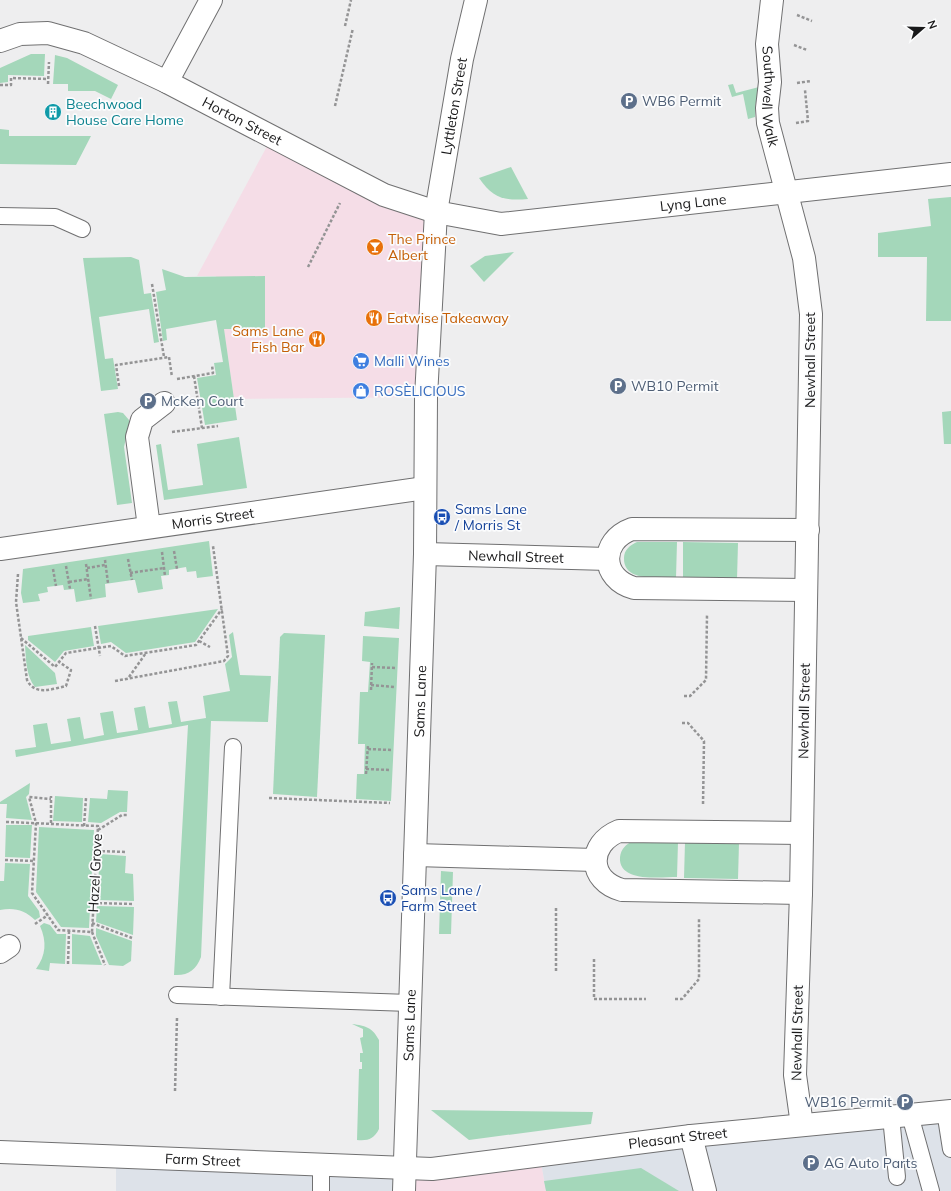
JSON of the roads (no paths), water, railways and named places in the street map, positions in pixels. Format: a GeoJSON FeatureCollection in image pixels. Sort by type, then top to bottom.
{"type":"FeatureCollection","features":[{"type":"Feature","properties":{"kind":"street"},"geometry":{"type":"LineString","coordinates":[[167,82],[211,0]]}},
{"type":"Feature","properties":{"kind":"street","name":"Lyttleton Street"},"geometry":{"type":"LineString","coordinates":[[436,212],[462,59],[476,0]]}},
{"type":"Feature","properties":{"kind":"street","name":"Southwell Walk"},"geometry":{"type":"LineString","coordinates":[[772,0],[767,44],[770,82],[767,108],[768,123],[787,192]]}},
{"type":"Feature","properties":{"kind":"street","name":"Horton Street"},"geometry":{"type":"LineString","coordinates":[[0,41],[20,34],[48,33],[84,43],[167,82],[384,195],[436,212]]}},
{"type":"Feature","properties":{"kind":"street","name":"Lyng Lane"},"geometry":{"type":"LineString","coordinates":[[436,212],[501,224],[951,174]]}},
{"type":"Feature","properties":{"kind":"street","name":"Newhall Street"},"geometry":{"type":"LineString","coordinates":[[787,192],[804,258],[811,314],[801,893],[795,1075],[802,1125]]}},
{"type":"Feature","properties":{"kind":"street","name":"Sams Lane"},"geometry":{"type":"LineString","coordinates":[[404,1191],[425,554],[426,397],[436,212]]}},
{"type":"Feature","properties":{"kind":"street"},"geometry":{"type":"LineString","coordinates":[[149,527],[137,437],[142,420],[164,403]]}},
{"type":"Feature","properties":{"kind":"street","name":"Morris Street"},"geometry":{"type":"LineString","coordinates":[[0,550],[149,527],[425,488]]}},
{"type":"Feature","properties":{"kind":"street"},"geometry":{"type":"LineString","coordinates":[[806,590],[634,588],[626,586],[612,574],[608,559],[610,546],[616,538],[632,529],[808,530]]}},
{"type":"Feature","properties":{"kind":"street","name":"Newhall Street"},"geometry":{"type":"LineString","coordinates":[[425,554],[608,559]]}},
{"type":"Feature","properties":{"kind":"street"},"geometry":{"type":"LineString","coordinates":[[801,893],[622,890],[606,883],[600,876],[595,860],[596,854],[603,840],[619,831],[802,833]]}},
{"type":"Feature","properties":{"kind":"street"},"geometry":{"type":"LineString","coordinates":[[415,855],[595,860]]}},
{"type":"Feature","properties":{"kind":"street","name":"Pleasant Street"},"geometry":{"type":"LineString","coordinates":[[405,1169],[432,1169],[464,1166],[691,1136],[948,1111]]}},
{"type":"Feature","properties":{"kind":"street"},"geometry":{"type":"LineString","coordinates":[[691,1136],[704,1191]]}},
{"type":"Feature","properties":{"kind":"street","name":"Farm Street"},"geometry":{"type":"LineString","coordinates":[[0,1152],[405,1169]]}},
{"type":"Feature","properties":{"kind":"lane"},"geometry":{"type":"LineString","coordinates":[[0,216],[55,217],[82,229]]}},
{"type":"Feature","properties":{"kind":"lane"},"geometry":{"type":"LineString","coordinates":[[221,997],[233,747]]}},
{"type":"Feature","properties":{"kind":"lane"},"geometry":{"type":"LineString","coordinates":[[177,995],[410,1003]]}},
{"type":"Feature","properties":{"kind":"lane"},"geometry":{"type":"LineString","coordinates":[[948,1111],[951,1149]]}},
{"type":"Feature","properties":{"kind":"lane"},"geometry":{"type":"LineString","coordinates":[[897,1177],[900,1116]]}},
{"type":"Feature","properties":{"kind":"lane"},"geometry":{"type":"LineString","coordinates":[[900,1116],[931,1191]]}},
{"type":"Feature","properties":{"kind":"lane"},"geometry":{"type":"LineString","coordinates":[[321,1165],[321,1191]]}},
{"type":"Feature","properties":{"kind":"place","name":"WB6 Permit"},"geometry":{"type":"Point","coordinates":[629,101]}},
{"type":"Feature","properties":{"kind":"place","name":"Beechwood House Care Home"},"geometry":{"type":"Point","coordinates":[53,112]}},
{"type":"Feature","properties":{"kind":"place","name":"The Prince Albert"},"geometry":{"type":"Point","coordinates":[375,247]}},
{"type":"Feature","properties":{"kind":"place","name":"Eatwise Takeaway"},"geometry":{"type":"Point","coordinates":[374,318]}},
{"type":"Feature","properties":{"kind":"place","name":"Sams Lane Fish Bar"},"geometry":{"type":"Point","coordinates":[317,339]}},
{"type":"Feature","properties":{"kind":"place","name":"Malli Wines"},"geometry":{"type":"Point","coordinates":[361,361]}},
{"type":"Feature","properties":{"kind":"place","name":"WB10 Permit"},"geometry":{"type":"Point","coordinates":[618,386]}},
{"type":"Feature","properties":{"kind":"place","name":"ROSÈLICIOUS"},"geometry":{"type":"Point","coordinates":[361,391]}},
{"type":"Feature","properties":{"kind":"place","name":"McKen Court"},"geometry":{"type":"Point","coordinates":[148,401]}},
{"type":"Feature","properties":{"kind":"place","name":"Sams Lane / Morris St"},"geometry":{"type":"Point","coordinates":[442,517]}},
{"type":"Feature","properties":{"kind":"place","name":"Sams Lane / Farm Street"},"geometry":{"type":"Point","coordinates":[388,898]}},
{"type":"Feature","properties":{"kind":"place","name":"WB16 Permit"},"geometry":{"type":"Point","coordinates":[905,1102]}},
{"type":"Feature","properties":{"kind":"place","name":"AG Auto Parts"},"geometry":{"type":"Point","coordinates":[811,1163]}}]}
